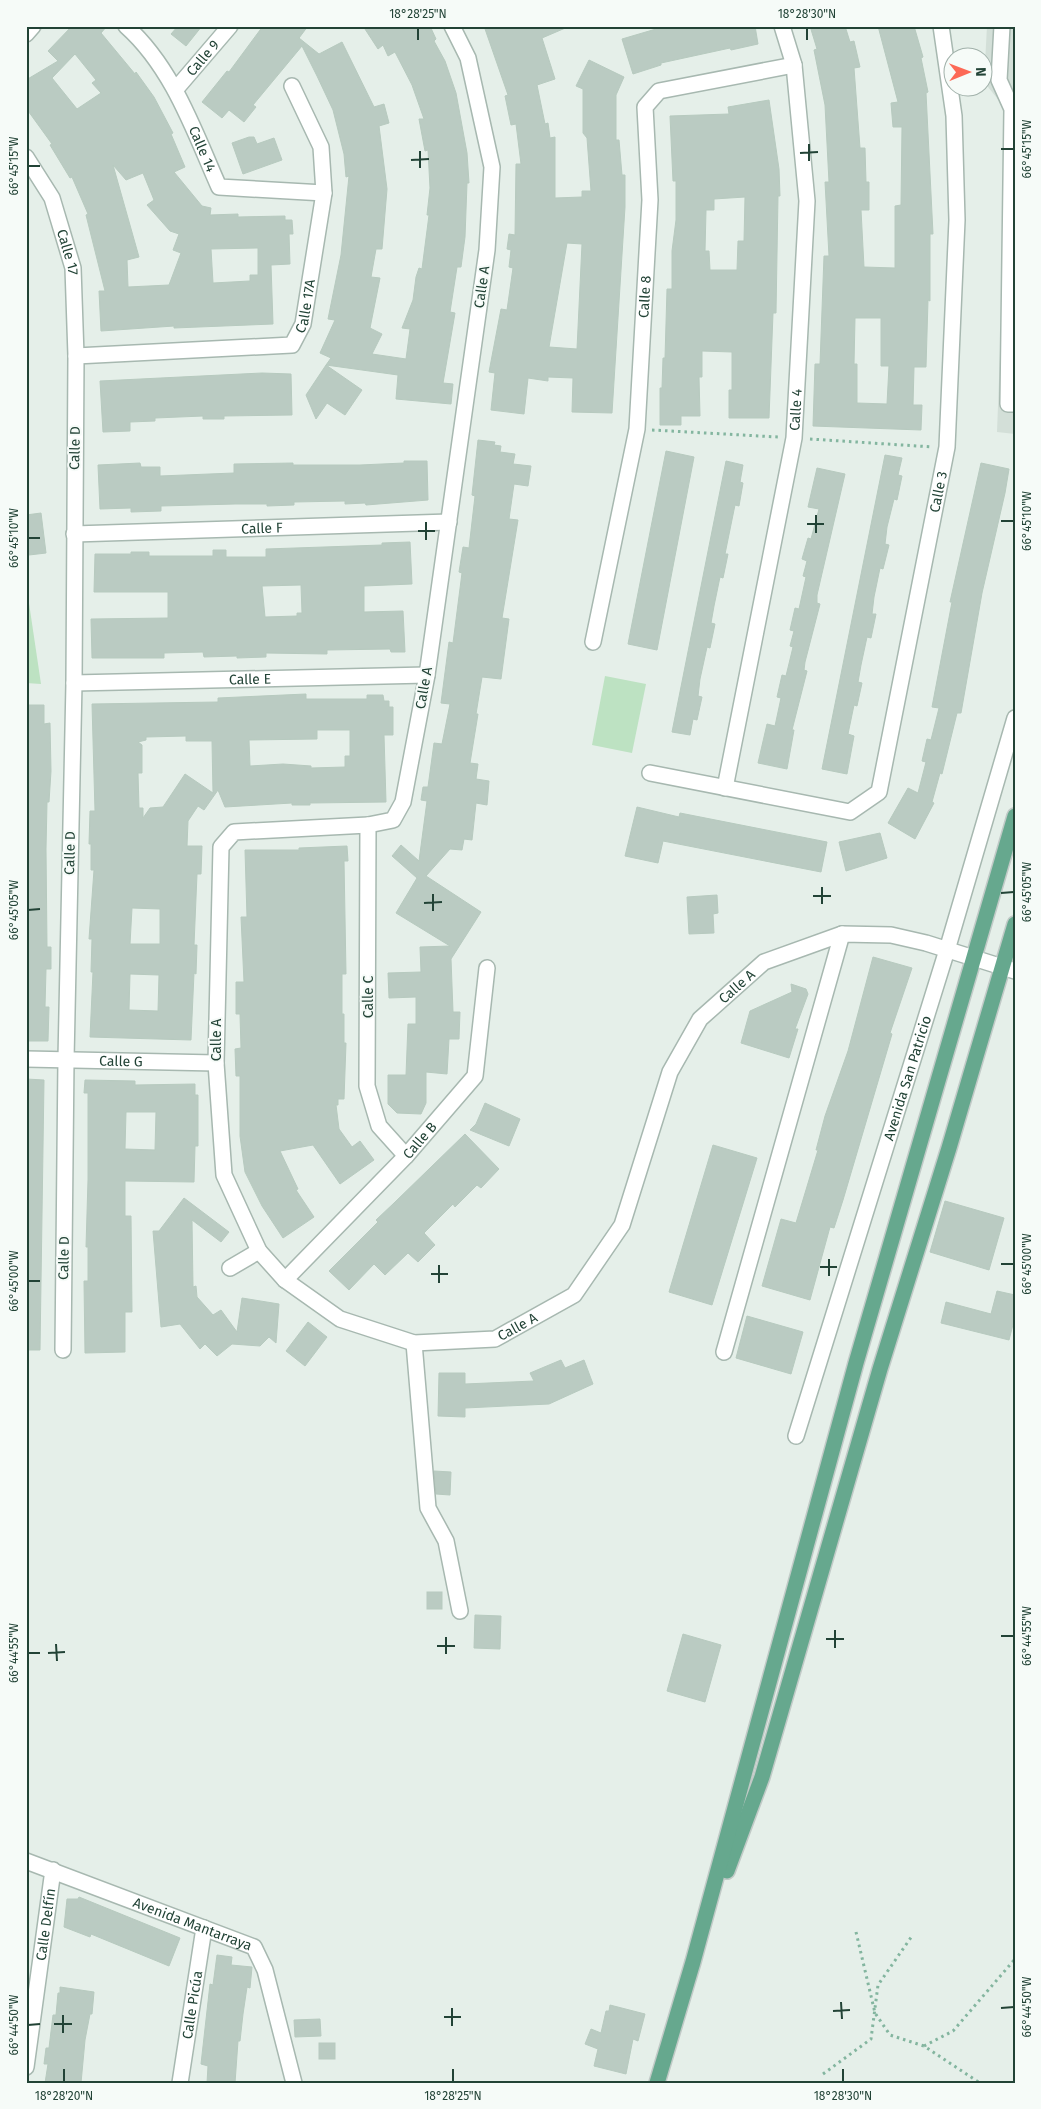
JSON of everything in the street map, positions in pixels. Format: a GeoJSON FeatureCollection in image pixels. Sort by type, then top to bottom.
{"type":"FeatureCollection","features":[{"type":"Feature","properties":{"kind":"main road"},"geometry":{"type":"LineString","coordinates":[[657,2083],[693,1962],[856,1364],[972,958],[1015,816]]}},
{"type":"Feature","properties":{"kind":"main road"},"geometry":{"type":"LineString","coordinates":[[693,1962],[762,1777],[880,1369],[949,1148],[1008,969],[1015,924]]}},
{"type":"Feature","properties":{"kind":"street"},"geometry":{"type":"LineString","coordinates":[[26,34],[33,26]]}},
{"type":"Feature","properties":{"kind":"street","name":"Calle 14"},"geometry":{"type":"LineString","coordinates":[[126,26],[136,35],[176,89],[219,187],[324,193]]}},
{"type":"Feature","properties":{"kind":"street","name":"Calle 9"},"geometry":{"type":"LineString","coordinates":[[176,89],[230,26]]}},
{"type":"Feature","properties":{"kind":"street","name":"Calle A"},"geometry":{"type":"LineString","coordinates":[[452,26],[468,58],[492,167],[487,250],[427,675],[403,802],[393,820],[368,825],[234,832],[221,847],[216,1063],[224,1175],[258,1251],[285,1280],[340,1320],[414,1343],[495,1339],[574,1295],[622,1225],[670,1072],[700,1019],[764,962],[842,934],[891,935],[1008,969]]}},
{"type":"Feature","properties":{"kind":"street","name":"Calle 4"},"geometry":{"type":"LineString","coordinates":[[725,788],[794,438],[807,201],[794,65],[782,26]]}},
{"type":"Feature","properties":{"kind":"street","name":"Calle 3"},"geometry":{"type":"LineString","coordinates":[[650,774],[850,812],[879,792],[947,447],[956,220],[954,116],[940,26]]}},
{"type":"Feature","properties":{"kind":"street"},"geometry":{"type":"LineString","coordinates":[[1002,26],[999,80],[1012,109],[1008,404],[1015,404]]}},
{"type":"Feature","properties":{"kind":"street","name":"Calle 8"},"geometry":{"type":"LineString","coordinates":[[593,642],[637,429],[650,200],[645,107],[659,91],[794,65]]}},
{"type":"Feature","properties":{"kind":"street","name":"Calle 17A"},"geometry":{"type":"LineString","coordinates":[[76,356],[292,345],[303,324],[324,193],[321,147],[292,86]]}},
{"type":"Feature","properties":{"kind":"street","name":"Calle 17"},"geometry":{"type":"LineString","coordinates":[[26,157],[52,198],[73,268],[76,356]]}},
{"type":"Feature","properties":{"kind":"street","name":"Calle D"},"geometry":{"type":"LineString","coordinates":[[63,1350],[66,1059],[74,683],[76,356]]}},
{"type":"Feature","properties":{"kind":"street","name":"Calle F"},"geometry":{"type":"LineString","coordinates":[[74,534],[449,522]]}},
{"type":"Feature","properties":{"kind":"street","name":"Calle E"},"geometry":{"type":"LineString","coordinates":[[74,683],[427,675]]}},
{"type":"Feature","properties":{"kind":"street","name":"Avenida San Patricio"},"geometry":{"type":"LineString","coordinates":[[796,1436],[947,950],[1015,718]]}},
{"type":"Feature","properties":{"kind":"street","name":"Calle C"},"geometry":{"type":"LineString","coordinates":[[368,825],[367,1086],[380,1126],[406,1156]]}},
{"type":"Feature","properties":{"kind":"street"},"geometry":{"type":"LineString","coordinates":[[724,1352],[842,934]]}},
{"type":"Feature","properties":{"kind":"street","name":"Calle B"},"geometry":{"type":"LineString","coordinates":[[285,1280],[406,1156],[475,1076],[488,968]]}},
{"type":"Feature","properties":{"kind":"street","name":"Calle G"},"geometry":{"type":"LineString","coordinates":[[26,1059],[216,1063]]}},
{"type":"Feature","properties":{"kind":"street"},"geometry":{"type":"LineString","coordinates":[[230,1268],[258,1251]]}},
{"type":"Feature","properties":{"kind":"street"},"geometry":{"type":"LineString","coordinates":[[414,1343],[428,1508],[446,1541],[460,1612]]}},
{"type":"Feature","properties":{"kind":"street","name":"Avenida Mantarraya"},"geometry":{"type":"LineString","coordinates":[[26,1861],[254,1947],[266,1970],[294,2083]]}},
{"type":"Feature","properties":{"kind":"street","name":"Calle Delfín"},"geometry":{"type":"LineString","coordinates":[[26,2067],[52,1870]]}},
{"type":"Feature","properties":{"kind":"street","name":"Calle Picúa"},"geometry":{"type":"LineString","coordinates":[[180,2083],[204,1928]]}},
{"type":"Feature","properties":{"kind":"path"},"geometry":{"type":"LineString","coordinates":[[856,1932],[875,2013],[890,2034],[924,2046],[980,2083]]}},
{"type":"Feature","properties":{"kind":"path"},"geometry":{"type":"LineString","coordinates":[[823,2074],[871,2039],[878,1985],[912,1936]]}},
{"type":"Feature","properties":{"kind":"path"},"geometry":{"type":"LineString","coordinates":[[924,2046],[953,2031],[1015,1959]]}},
{"type":"Feature","properties":{"kind":"shaded area"},"geometry":{"type":"Polygon","coordinates":[[[987,26],[1015,26],[1015,434],[997,432],[1009,113],[994,94],[994,48],[986,48],[987,26]]]}},
{"type":"Feature","properties":{"kind":"green space"},"geometry":{"type":"Polygon","coordinates":[[[26,583],[41,684],[26,683],[26,583]]]}},
{"type":"Feature","properties":{"kind":"green space"},"geometry":{"type":"Polygon","coordinates":[[[605,676],[646,684],[632,753],[592,745],[605,676]]]}},
{"type":"Feature","properties":{"kind":"building"},"geometry":{"type":"Polygon","coordinates":[[[72,26],[107,26],[101,33],[135,74],[136,72],[154,97],[173,133],[171,134],[185,167],[174,172],[202,206],[211,208],[210,215],[238,214],[238,217],[285,216],[285,220],[292,220],[293,234],[289,234],[290,264],[271,265],[273,324],[174,328],[174,326],[101,331],[99,291],[105,291],[86,215],[88,214],[72,177],[70,178],[50,145],[52,144],[26,108],[26,80],[58,61],[48,51],[72,26]],[[75,54],[52,78],[77,109],[101,93],[92,83],[96,80],[75,54]],[[113,165],[139,257],[127,260],[128,287],[169,285],[181,253],[173,250],[179,234],[170,231],[147,205],[154,200],[143,173],[126,180],[113,165]],[[258,248],[211,249],[213,283],[250,281],[250,275],[258,275],[258,248]]]}},
{"type":"Feature","properties":{"kind":"building"},"geometry":{"type":"Polygon","coordinates":[[[178,26],[202,26],[186,46],[171,34],[178,26]]]}},
{"type":"Feature","properties":{"kind":"building"},"geometry":{"type":"Polygon","coordinates":[[[263,26],[308,26],[299,38],[319,54],[342,42],[374,107],[384,104],[389,123],[379,126],[387,189],[382,249],[376,249],[371,277],[380,278],[370,328],[382,334],[372,354],[406,359],[410,329],[402,328],[413,300],[419,268],[422,269],[429,215],[427,215],[430,188],[428,150],[425,151],[419,119],[424,119],[412,85],[395,52],[388,56],[383,45],[378,49],[363,26],[430,26],[436,39],[434,41],[445,61],[456,93],[467,153],[469,183],[467,183],[465,237],[461,267],[457,267],[450,312],[455,313],[443,383],[453,384],[451,404],[396,399],[398,375],[326,365],[331,358],[320,353],[335,320],[328,319],[341,255],[349,176],[346,177],[344,154],[333,110],[302,46],[253,105],[256,107],[244,122],[229,110],[222,118],[202,102],[227,71],[229,72],[263,26]]]}},
{"type":"Feature","properties":{"kind":"building"},"geometry":{"type":"Polygon","coordinates":[[[484,26],[570,26],[542,38],[555,79],[537,85],[545,124],[548,123],[550,138],[555,137],[555,198],[582,197],[582,191],[591,191],[587,138],[583,133],[583,89],[576,86],[589,60],[624,77],[616,95],[616,140],[619,140],[622,175],[625,175],[625,207],[612,413],[572,412],[573,378],[548,377],[548,381],[528,378],[524,414],[491,410],[495,373],[489,372],[501,309],[507,310],[513,268],[509,267],[511,250],[507,249],[509,234],[515,235],[516,164],[521,164],[516,124],[511,125],[505,96],[508,95],[484,26]],[[567,243],[549,347],[577,349],[582,244],[567,243]]]}},
{"type":"Feature","properties":{"kind":"building"},"geometry":{"type":"Polygon","coordinates":[[[656,26],[755,26],[758,44],[661,63],[661,65],[633,74],[622,39],[656,29],[656,26]]]}},
{"type":"Feature","properties":{"kind":"building"},"geometry":{"type":"Polygon","coordinates":[[[810,26],[845,26],[850,42],[854,41],[860,67],[854,68],[860,148],[865,148],[866,182],[869,182],[869,210],[861,210],[864,267],[895,268],[895,206],[901,205],[902,127],[893,127],[891,103],[898,102],[878,26],[914,26],[923,57],[921,58],[928,92],[926,93],[933,234],[930,234],[930,301],[928,300],[926,367],[914,367],[913,405],[922,405],[921,430],[813,426],[815,364],[820,364],[824,256],[829,256],[825,182],[829,182],[825,105],[814,50],[817,49],[810,26]],[[855,318],[854,364],[857,364],[857,403],[887,404],[889,366],[881,366],[881,318],[855,318]]]}},
{"type":"Feature","properties":{"kind":"building"},"geometry":{"type":"Polygon","coordinates":[[[769,100],[779,169],[780,196],[778,196],[776,313],[773,313],[769,418],[729,418],[729,390],[732,390],[732,352],[702,351],[702,377],[699,377],[700,416],[681,416],[681,425],[660,425],[660,388],[662,388],[663,358],[665,358],[667,289],[672,289],[672,251],[676,220],[676,181],[673,181],[670,116],[729,114],[728,107],[769,100]],[[745,197],[714,199],[714,210],[706,210],[705,251],[709,251],[710,270],[737,270],[738,241],[744,241],[745,197]]]}},
{"type":"Feature","properties":{"kind":"building"},"geometry":{"type":"Polygon","coordinates":[[[254,137],[257,144],[274,138],[282,160],[243,174],[232,143],[254,137]]]}},
{"type":"Feature","properties":{"kind":"building"},"geometry":{"type":"Polygon","coordinates":[[[326,365],[362,390],[345,415],[327,403],[316,419],[306,395],[326,365]]]}},
{"type":"Feature","properties":{"kind":"building"},"geometry":{"type":"Polygon","coordinates":[[[262,373],[291,374],[292,415],[224,416],[224,419],[203,419],[203,416],[155,418],[155,421],[130,422],[130,431],[103,432],[100,381],[262,373]]]}},
{"type":"Feature","properties":{"kind":"building"},"geometry":{"type":"Polygon","coordinates":[[[478,440],[495,442],[494,445],[501,446],[500,452],[515,454],[513,464],[531,466],[528,486],[514,484],[509,519],[518,520],[502,618],[509,619],[501,679],[482,677],[476,714],[478,714],[470,763],[478,764],[476,779],[489,781],[487,805],[476,803],[472,840],[464,839],[462,850],[450,849],[426,876],[481,912],[451,959],[453,1012],[460,1012],[459,1039],[449,1039],[447,1074],[426,1072],[426,1103],[421,1114],[397,1113],[388,1104],[388,1075],[406,1075],[408,1024],[416,1024],[416,997],[389,998],[388,973],[421,972],[420,947],[450,946],[396,913],[417,878],[392,856],[401,845],[419,861],[427,801],[421,800],[423,787],[428,787],[434,743],[442,744],[450,704],[441,703],[449,642],[453,643],[462,573],[459,572],[463,547],[469,548],[475,496],[472,495],[478,440]]]}},
{"type":"Feature","properties":{"kind":"building"},"geometry":{"type":"Polygon","coordinates":[[[666,451],[694,457],[657,650],[628,644],[666,451]]]}},
{"type":"Feature","properties":{"kind":"building"},"geometry":{"type":"Polygon","coordinates":[[[885,455],[902,458],[898,475],[902,476],[897,500],[894,499],[887,527],[885,544],[889,545],[883,569],[880,568],[874,597],[872,614],[876,614],[871,638],[867,637],[858,682],[862,683],[857,706],[854,705],[848,734],[854,736],[847,774],[822,769],[885,455]]]}},
{"type":"Feature","properties":{"kind":"building"},"geometry":{"type":"Polygon","coordinates":[[[404,461],[427,461],[428,500],[366,505],[365,503],[345,504],[345,501],[294,502],[294,505],[267,506],[267,504],[235,504],[161,506],[161,511],[131,512],[131,508],[100,509],[98,465],[140,463],[141,467],[160,467],[160,476],[234,473],[234,464],[360,465],[404,463],[404,461]]]}},
{"type":"Feature","properties":{"kind":"building"},"geometry":{"type":"Polygon","coordinates":[[[726,461],[743,465],[740,482],[743,483],[739,506],[735,505],[725,554],[728,554],[723,578],[720,577],[714,606],[711,623],[715,624],[710,648],[707,647],[700,679],[698,696],[702,697],[697,720],[693,719],[690,735],[672,732],[726,461]]]}},
{"type":"Feature","properties":{"kind":"building"},"geometry":{"type":"Polygon","coordinates":[[[981,463],[1009,469],[1005,493],[982,593],[961,713],[957,713],[942,774],[940,773],[932,802],[934,803],[915,839],[888,823],[908,788],[918,793],[926,762],[922,761],[927,739],[931,740],[939,708],[932,707],[952,602],[950,602],[981,463]]]}},
{"type":"Feature","properties":{"kind":"building"},"geometry":{"type":"Polygon","coordinates":[[[817,468],[845,474],[817,595],[817,603],[820,604],[805,662],[804,670],[807,671],[792,730],[794,730],[787,769],[758,763],[767,724],[775,726],[781,698],[777,697],[782,675],[786,676],[793,647],[790,646],[794,631],[790,630],[795,608],[799,609],[806,577],[803,576],[807,561],[802,559],[808,538],[811,539],[819,509],[808,507],[817,468]]]}},
{"type":"Feature","properties":{"kind":"building"},"geometry":{"type":"Polygon","coordinates":[[[41,513],[46,553],[29,555],[26,515],[41,513]]]}},
{"type":"Feature","properties":{"kind":"building"},"geometry":{"type":"Polygon","coordinates":[[[410,542],[412,584],[364,586],[364,612],[403,611],[405,652],[391,652],[390,649],[327,650],[327,654],[266,653],[266,657],[237,658],[237,656],[204,657],[203,652],[164,653],[164,658],[92,658],[91,619],[168,618],[168,592],[94,592],[95,554],[149,552],[149,556],[213,556],[213,550],[226,550],[226,557],[266,557],[266,549],[382,545],[382,543],[410,542]],[[301,585],[262,586],[265,617],[297,616],[297,613],[302,613],[301,585]]]}},
{"type":"Feature","properties":{"kind":"building"},"geometry":{"type":"Polygon","coordinates":[[[306,694],[306,699],[367,699],[367,695],[383,695],[384,701],[389,701],[389,707],[393,707],[393,735],[384,735],[386,802],[310,803],[310,805],[292,805],[292,803],[225,807],[218,790],[204,810],[198,806],[188,821],[187,846],[202,846],[201,874],[197,874],[194,945],[197,945],[196,974],[194,973],[191,1040],[90,1037],[93,972],[91,972],[92,939],[89,939],[94,870],[91,870],[91,844],[89,844],[90,811],[95,811],[92,704],[218,702],[218,698],[306,694]],[[317,730],[317,739],[249,740],[250,766],[283,764],[311,766],[311,768],[345,767],[345,756],[350,756],[350,730],[317,730]],[[186,736],[146,737],[146,740],[138,742],[142,745],[142,773],[138,773],[139,808],[143,808],[143,818],[150,808],[163,807],[185,774],[213,793],[212,741],[186,741],[186,736]],[[132,908],[130,944],[160,944],[160,909],[132,908]],[[130,974],[129,1010],[158,1011],[159,975],[130,974]]]}},
{"type":"Feature","properties":{"kind":"building"},"geometry":{"type":"Polygon","coordinates":[[[26,705],[44,705],[44,724],[50,723],[51,771],[49,802],[47,802],[46,849],[47,947],[51,947],[51,969],[46,969],[45,1007],[49,1007],[48,1041],[26,1041],[26,705]]]}},
{"type":"Feature","properties":{"kind":"building"},"geometry":{"type":"Polygon","coordinates":[[[637,807],[679,817],[680,813],[827,842],[821,872],[663,841],[658,863],[625,856],[637,807]]]}},
{"type":"Feature","properties":{"kind":"building"},"geometry":{"type":"Polygon","coordinates":[[[880,833],[887,858],[846,871],[839,842],[880,833]]]}},
{"type":"Feature","properties":{"kind":"building"},"geometry":{"type":"Polygon","coordinates":[[[347,846],[348,861],[344,861],[346,974],[342,974],[342,1014],[344,1014],[344,1043],[346,1043],[344,1099],[338,1099],[338,1105],[336,1105],[339,1129],[352,1147],[360,1141],[374,1160],[340,1184],[313,1145],[280,1151],[298,1189],[296,1190],[314,1217],[283,1238],[262,1206],[245,1172],[240,1136],[240,1076],[236,1076],[235,1049],[241,1048],[240,1014],[236,1014],[236,982],[244,982],[241,917],[247,917],[245,850],[299,850],[299,848],[347,846]]]}},
{"type":"Feature","properties":{"kind":"building"},"geometry":{"type":"Polygon","coordinates":[[[717,895],[718,913],[713,914],[714,933],[689,934],[687,897],[717,895]]]}},
{"type":"Feature","properties":{"kind":"building"},"geometry":{"type":"Polygon","coordinates":[[[873,957],[912,968],[890,1033],[892,1034],[843,1200],[834,1228],[830,1227],[810,1300],[762,1286],[781,1219],[796,1223],[818,1150],[816,1150],[825,1116],[848,1051],[873,957]]]}},
{"type":"Feature","properties":{"kind":"building"},"geometry":{"type":"Polygon","coordinates":[[[791,984],[806,989],[808,994],[795,1029],[798,1029],[789,1058],[741,1043],[750,1011],[792,992],[791,984]]]}},
{"type":"Feature","properties":{"kind":"building"},"geometry":{"type":"Polygon","coordinates":[[[26,1079],[44,1080],[40,1350],[26,1350],[26,1079]]]}},
{"type":"Feature","properties":{"kind":"building"},"geometry":{"type":"Polygon","coordinates":[[[85,1080],[135,1081],[135,1085],[195,1084],[195,1095],[198,1095],[198,1146],[195,1146],[194,1182],[125,1181],[125,1216],[131,1216],[132,1312],[125,1312],[125,1352],[85,1353],[84,1281],[88,1281],[88,1247],[86,1247],[88,1093],[84,1093],[85,1080]],[[126,1112],[125,1149],[155,1150],[156,1112],[126,1112]]]}},
{"type":"Feature","properties":{"kind":"building"},"geometry":{"type":"Polygon","coordinates":[[[485,1103],[520,1119],[509,1146],[470,1130],[476,1124],[485,1103]]]}},
{"type":"Feature","properties":{"kind":"building"},"geometry":{"type":"Polygon","coordinates":[[[465,1134],[499,1169],[481,1188],[477,1185],[455,1207],[453,1204],[424,1233],[435,1245],[418,1262],[408,1253],[385,1275],[374,1264],[349,1290],[329,1271],[378,1222],[376,1220],[465,1134]]]}},
{"type":"Feature","properties":{"kind":"building"},"geometry":{"type":"Polygon","coordinates":[[[713,1145],[757,1158],[712,1305],[669,1292],[713,1145]]]}},
{"type":"Feature","properties":{"kind":"building"},"geometry":{"type":"Polygon","coordinates":[[[184,1198],[229,1232],[221,1242],[192,1220],[193,1287],[196,1286],[197,1297],[213,1315],[221,1310],[237,1332],[242,1298],[279,1304],[276,1343],[269,1337],[260,1346],[232,1344],[217,1356],[205,1344],[200,1349],[180,1324],[161,1327],[153,1231],[159,1231],[184,1198]]]}},
{"type":"Feature","properties":{"kind":"building"},"geometry":{"type":"Polygon","coordinates":[[[945,1201],[1004,1218],[989,1270],[930,1252],[945,1201]]]}},
{"type":"Feature","properties":{"kind":"building"},"geometry":{"type":"Polygon","coordinates":[[[997,1291],[1015,1295],[1015,1317],[1009,1340],[941,1323],[946,1302],[991,1314],[997,1291]]]}},
{"type":"Feature","properties":{"kind":"building"},"geometry":{"type":"Polygon","coordinates":[[[747,1316],[803,1332],[791,1374],[736,1358],[747,1316]]]}},
{"type":"Feature","properties":{"kind":"building"},"geometry":{"type":"Polygon","coordinates":[[[308,1322],[327,1337],[305,1366],[286,1351],[308,1322]]]}},
{"type":"Feature","properties":{"kind":"building"},"geometry":{"type":"Polygon","coordinates":[[[561,1360],[565,1368],[584,1360],[593,1384],[549,1404],[465,1408],[465,1417],[438,1416],[439,1373],[465,1373],[465,1384],[534,1381],[530,1373],[561,1360]]]}},
{"type":"Feature","properties":{"kind":"building"},"geometry":{"type":"Polygon","coordinates":[[[434,1471],[451,1472],[450,1495],[436,1494],[434,1471]]]}},
{"type":"Feature","properties":{"kind":"building"},"geometry":{"type":"Polygon","coordinates":[[[427,1592],[442,1592],[442,1609],[427,1609],[427,1592]]]}},
{"type":"Feature","properties":{"kind":"building"},"geometry":{"type":"Polygon","coordinates":[[[475,1615],[501,1616],[500,1649],[474,1648],[475,1615]]]}},
{"type":"Feature","properties":{"kind":"building"},"geometry":{"type":"Polygon","coordinates":[[[683,1634],[721,1645],[705,1702],[667,1691],[683,1634]]]}},
{"type":"Feature","properties":{"kind":"building"},"geometry":{"type":"Polygon","coordinates":[[[79,1897],[180,1938],[169,1966],[91,1934],[90,1937],[64,1927],[67,1899],[78,1899],[79,1897]]]}},
{"type":"Feature","properties":{"kind":"building"},"geometry":{"type":"Polygon","coordinates":[[[217,1955],[232,1957],[231,1965],[252,1967],[250,1988],[247,1987],[240,2041],[238,2041],[235,2083],[207,2083],[208,2066],[201,2064],[210,1984],[213,1985],[217,1955]]]}},
{"type":"Feature","properties":{"kind":"building"},"geometry":{"type":"Polygon","coordinates":[[[60,1987],[94,1992],[92,2014],[90,2014],[85,2040],[81,2083],[45,2083],[48,2064],[44,2064],[46,2048],[49,2048],[53,2015],[56,2015],[60,1987]]]}},
{"type":"Feature","properties":{"kind":"building"},"geometry":{"type":"Polygon","coordinates":[[[610,2005],[645,2014],[638,2041],[633,2039],[626,2074],[594,2066],[598,2049],[585,2044],[591,2029],[601,2033],[606,2011],[609,2011],[610,2005]]]}},
{"type":"Feature","properties":{"kind":"building"},"geometry":{"type":"Polygon","coordinates":[[[320,2019],[321,2036],[295,2037],[294,2020],[320,2019]]]}},
{"type":"Feature","properties":{"kind":"building"},"geometry":{"type":"Polygon","coordinates":[[[319,2043],[335,2043],[335,2059],[319,2059],[319,2043]]]}}]}
